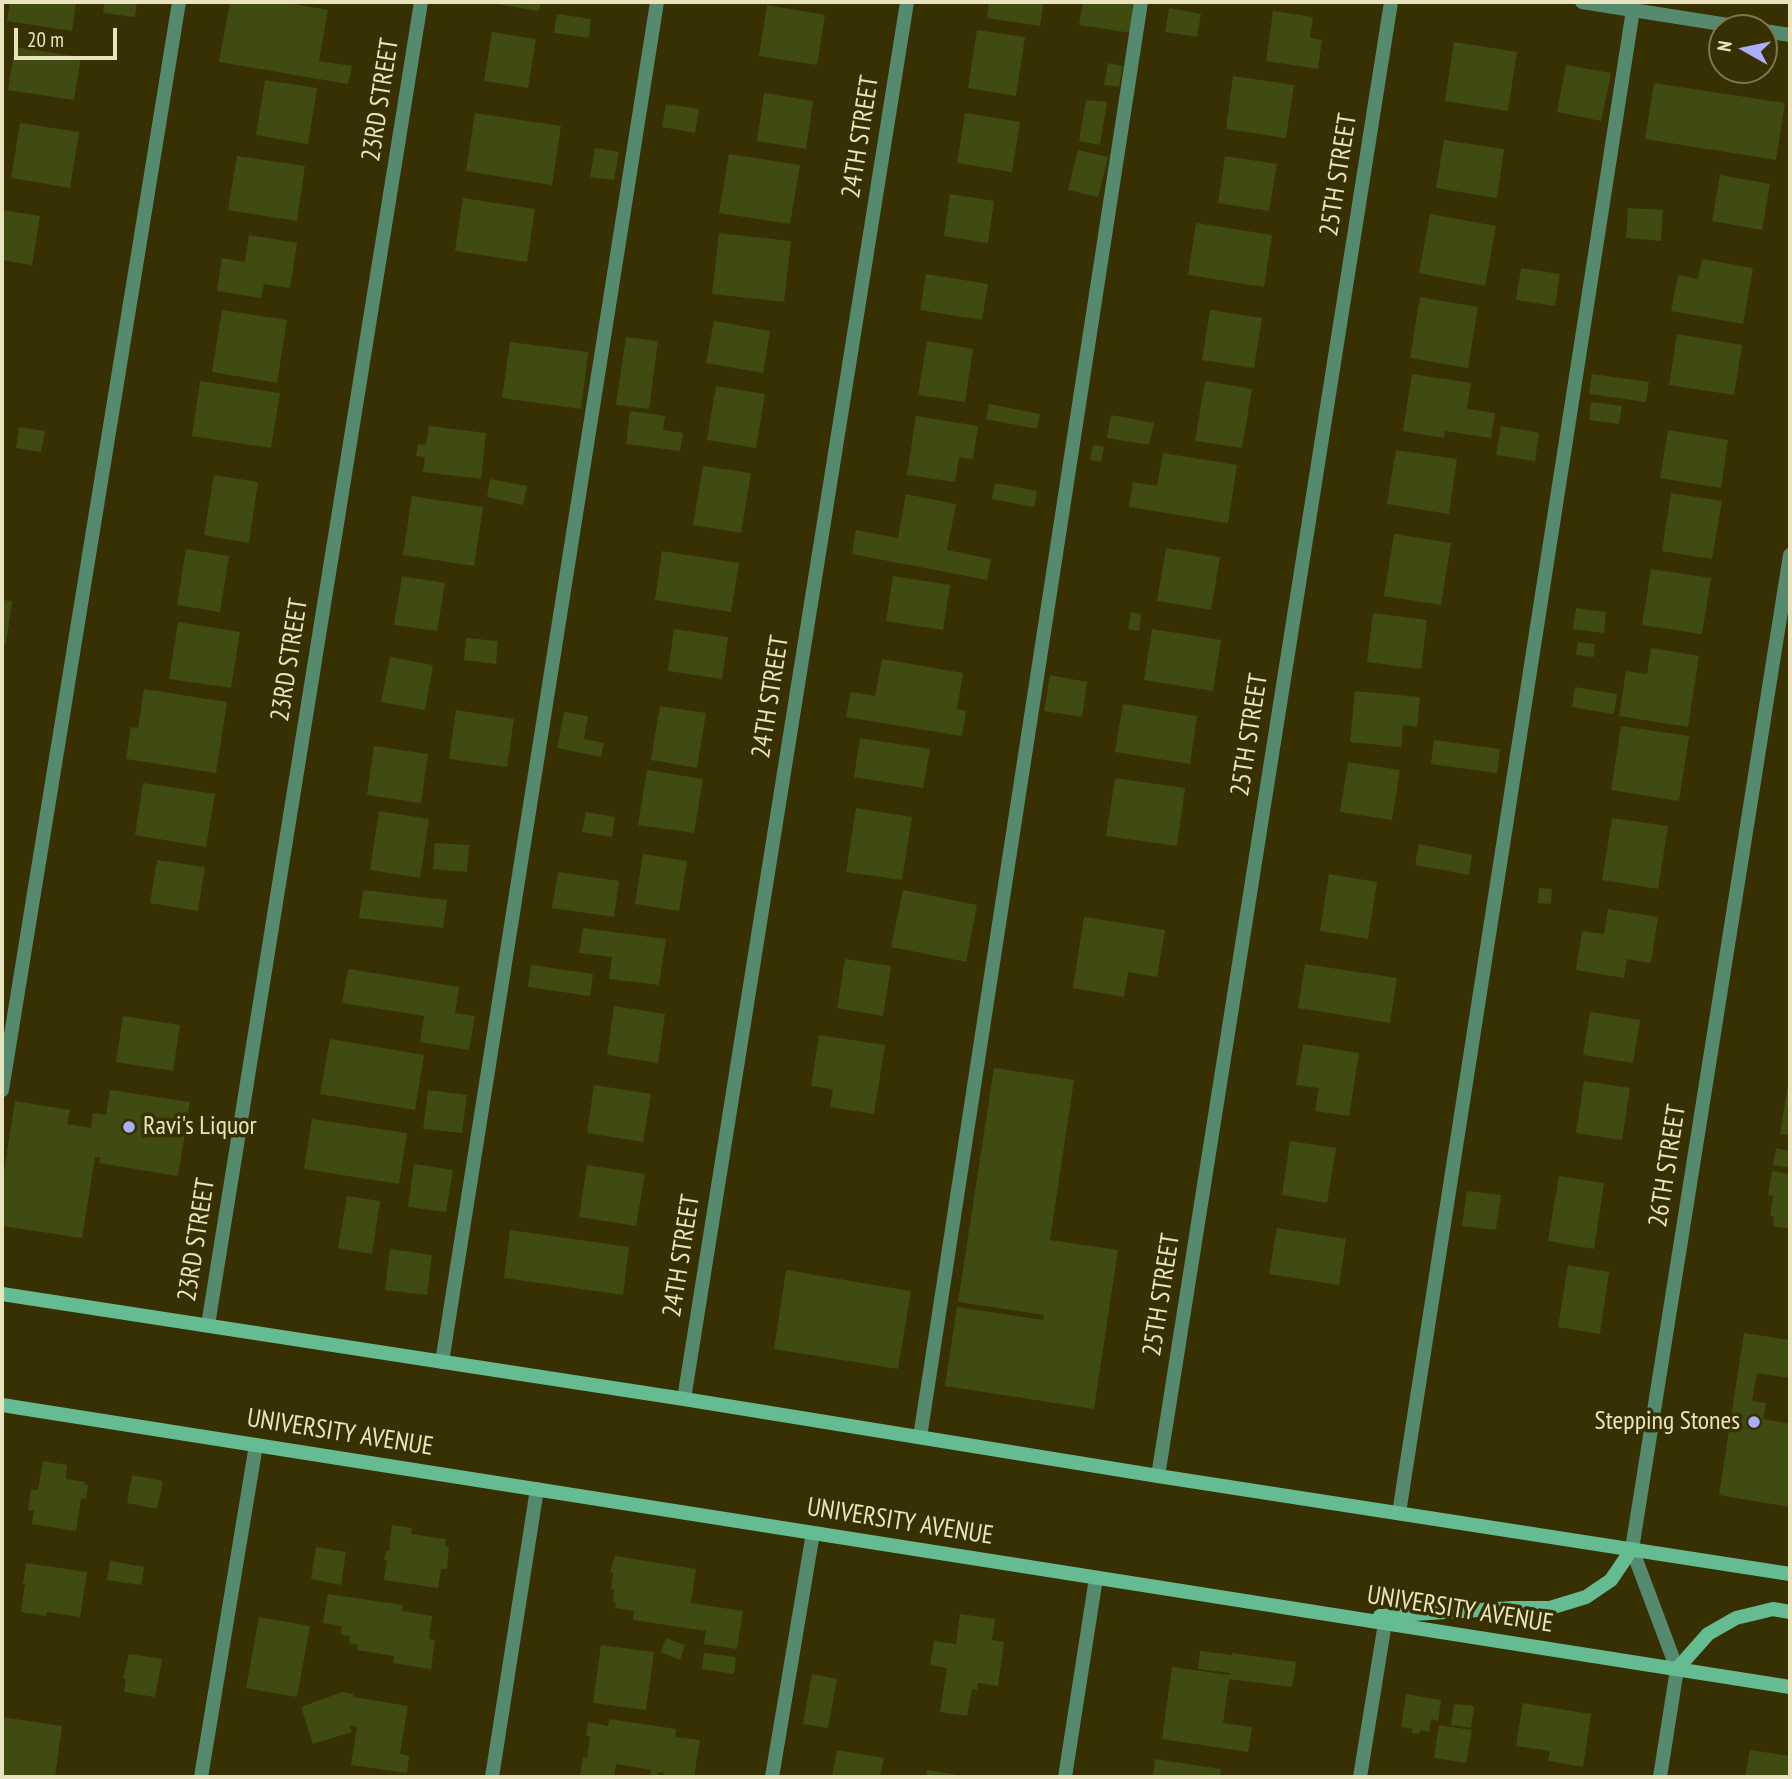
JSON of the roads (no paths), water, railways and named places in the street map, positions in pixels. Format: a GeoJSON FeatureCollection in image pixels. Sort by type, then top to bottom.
{"type":"FeatureCollection","features":[{"type":"Feature","properties":{"kind":"main road"},"geometry":{"type":"LineString","coordinates":[[2,1294],[1790,1574]]}},
{"type":"Feature","properties":{"kind":"main road","name":"UNIVERSITY AVENUE"},"geometry":{"type":"LineString","coordinates":[[2,1405],[1790,1687]]}},
{"type":"Feature","properties":{"kind":"main road"},"geometry":{"type":"LineString","coordinates":[[1354,1618],[1550,1608],[1586,1597],[1611,1580],[1632,1549]]}},
{"type":"Feature","properties":{"kind":"main road"},"geometry":{"type":"LineString","coordinates":[[1677,1669],[1708,1634],[1736,1619],[1773,1609],[1790,1612]]}},
{"type":"Feature","properties":{"kind":"street"},"geometry":{"type":"LineString","coordinates":[[2,1090],[180,2]]}},
{"type":"Feature","properties":{"kind":"street","name":"23RD STREET"},"geometry":{"type":"LineString","coordinates":[[208,1325],[421,2]]}},
{"type":"Feature","properties":{"kind":"street"},"geometry":{"type":"LineString","coordinates":[[442,1362],[657,2]]}},
{"type":"Feature","properties":{"kind":"street","name":"24TH STREET"},"geometry":{"type":"LineString","coordinates":[[684,1399],[907,2]]}},
{"type":"Feature","properties":{"kind":"street"},"geometry":{"type":"LineString","coordinates":[[920,1437],[1141,2]]}},
{"type":"Feature","properties":{"kind":"street","name":"25TH STREET"},"geometry":{"type":"LineString","coordinates":[[1158,1476],[1391,2]]}},
{"type":"Feature","properties":{"kind":"street"},"geometry":{"type":"LineString","coordinates":[[1582,2],[1633,10],[1662,8],[1708,19]]}},
{"type":"Feature","properties":{"kind":"street"},"geometry":{"type":"LineString","coordinates":[[1399,1513],[1633,10]]}},
{"type":"Feature","properties":{"kind":"street","name":"26TH STREET"},"geometry":{"type":"LineString","coordinates":[[1660,1777],[1677,1669],[1632,1549],[1790,555]]}},
{"type":"Feature","properties":{"kind":"street"},"geometry":{"type":"LineString","coordinates":[[201,1777],[256,1445]]}},
{"type":"Feature","properties":{"kind":"street"},"geometry":{"type":"LineString","coordinates":[[492,1777],[537,1489]]}},
{"type":"Feature","properties":{"kind":"street"},"geometry":{"type":"LineString","coordinates":[[772,1777],[813,1533]]}},
{"type":"Feature","properties":{"kind":"street"},"geometry":{"type":"LineString","coordinates":[[1065,1777],[1096,1578]]}},
{"type":"Feature","properties":{"kind":"street"},"geometry":{"type":"LineString","coordinates":[[1360,1777],[1385,1623]]}},
{"type":"Feature","properties":{"kind":"place","name":"Ravi's Liquor"},"geometry":{"type":"Point","coordinates":[129,1127]}},
{"type":"Feature","properties":{"kind":"place","name":"Stepping Stones"},"geometry":{"type":"Point","coordinates":[1754,1422]}}]}
